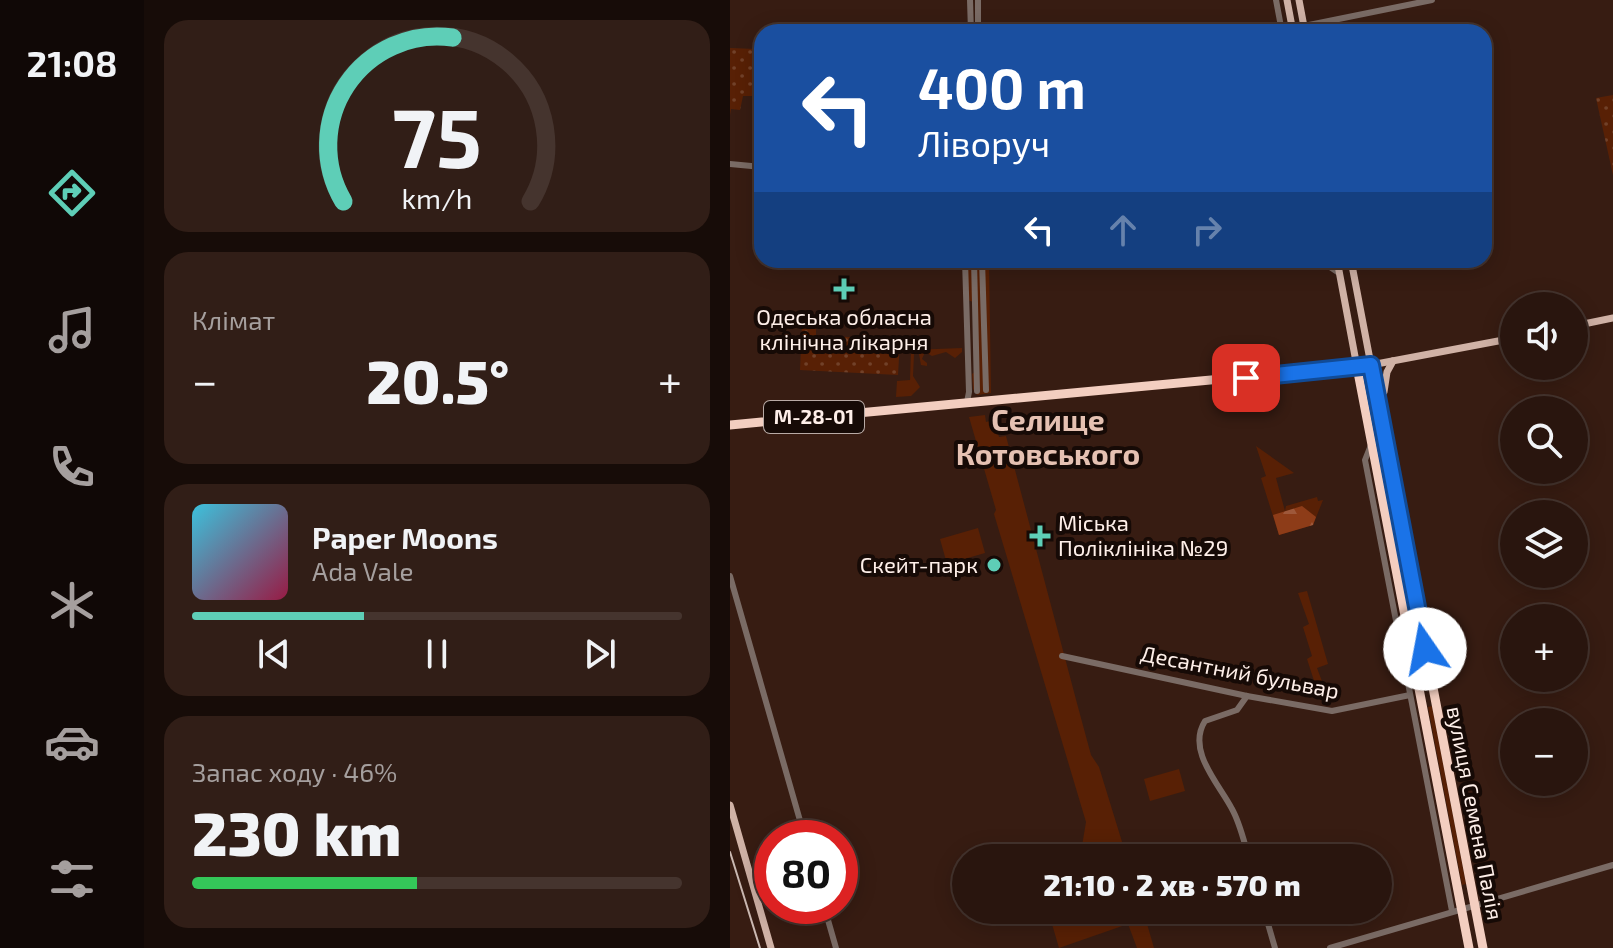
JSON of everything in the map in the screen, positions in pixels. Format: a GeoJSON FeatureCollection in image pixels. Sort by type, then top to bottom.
{"type":"FeatureCollection","features":[{"type":"Feature","properties":{"kind":"highway","name":"М-28-01"},"geometry":{"type":"LineString","coordinates":[[730,425],[1371,365]]}},
{"type":"Feature","properties":{"kind":"highway","name":"вулиця Семена Палія"},"geometry":{"type":"LineString","coordinates":[[1371,365],[1483,948]]}},
{"type":"Feature","properties":{"kind":"highway","name":"вулиця Семена Палія"},"geometry":{"type":"LineString","coordinates":[[1357,367],[1423,704],[1457,910],[1469,948]]}},
{"type":"Feature","properties":{"kind":"highway"},"geometry":{"type":"LineString","coordinates":[[1389,539],[1402,536]]}},
{"type":"Feature","properties":{"kind":"highway"},"geometry":{"type":"LineString","coordinates":[[1423,704],[1435,701]]}},
{"type":"Feature","properties":{"kind":"main road"},"geometry":{"type":"LineString","coordinates":[[1287,0],[1292,24]]}},
{"type":"Feature","properties":{"kind":"main road"},"geometry":{"type":"LineString","coordinates":[[1299,0],[1304,24]]}},
{"type":"Feature","properties":{"kind":"main road","name":"вулиця Семена Палія"},"geometry":{"type":"LineString","coordinates":[[1338,268],[1357,367]]}},
{"type":"Feature","properties":{"kind":"main road","name":"вулиця Семена Палія"},"geometry":{"type":"LineString","coordinates":[[1353,268],[1371,365]]}},
{"type":"Feature","properties":{"kind":"main road"},"geometry":{"type":"LineString","coordinates":[[1588,323],[1613,318]]}},
{"type":"Feature","properties":{"kind":"main road"},"geometry":{"type":"LineString","coordinates":[[1371,365],[1500,341]]}},
{"type":"Feature","properties":{"kind":"main road"},"geometry":{"type":"LineString","coordinates":[[1377,396],[1384,392],[1387,372],[1393,361]]}},
{"type":"Feature","properties":{"kind":"main road"},"geometry":{"type":"LineString","coordinates":[[730,805],[771,948]]}},
{"type":"Feature","properties":{"kind":"street"},"geometry":{"type":"LineString","coordinates":[[970,0],[971,24]]}},
{"type":"Feature","properties":{"kind":"street"},"geometry":{"type":"LineString","coordinates":[[978,0],[978,24]]}},
{"type":"Feature","properties":{"kind":"street"},"geometry":{"type":"LineString","coordinates":[[1276,0],[1280,24]]}},
{"type":"Feature","properties":{"kind":"street"},"geometry":{"type":"LineString","coordinates":[[1327,24],[1432,0]]}},
{"type":"Feature","properties":{"kind":"street"},"geometry":{"type":"LineString","coordinates":[[730,164],[754,166]]}},
{"type":"Feature","properties":{"kind":"street"},"geometry":{"type":"LineString","coordinates":[[965,268],[967,402]]}},
{"type":"Feature","properties":{"kind":"street"},"geometry":{"type":"LineString","coordinates":[[974,268],[982,391],[982,268]]}},
{"type":"Feature","properties":{"kind":"street"},"geometry":{"type":"LineString","coordinates":[[1332,268],[1339,273]]}},
{"type":"Feature","properties":{"kind":"street"},"geometry":{"type":"LineString","coordinates":[[1371,445],[1365,460],[1410,695],[1457,910]]}},
{"type":"Feature","properties":{"kind":"street"},"geometry":{"type":"LineString","coordinates":[[730,576],[800,820]]}},
{"type":"Feature","properties":{"kind":"street","name":"Десантний бульвар"},"geometry":{"type":"LineString","coordinates":[[1062,656],[1247,696],[1338,711],[1410,695]]}},
{"type":"Feature","properties":{"kind":"street"},"geometry":{"type":"LineString","coordinates":[[1245,844],[1234,811],[1207,770],[1201,734],[1205,721],[1237,710],[1247,696]]}},
{"type":"Feature","properties":{"kind":"street"},"geometry":{"type":"LineString","coordinates":[[1330,948],[1613,865]]}},
{"type":"Feature","properties":{"kind":"street"},"geometry":{"type":"LineString","coordinates":[[829,924],[836,948]]}},
{"type":"Feature","properties":{"kind":"street"},"geometry":{"type":"LineString","coordinates":[[1268,924],[1275,948]]}},
{"type":"Feature","properties":{"kind":"shaded area"},"geometry":{"type":"Polygon","coordinates":[[[730,48],[754,49],[753,96],[743,96],[740,110],[731,109],[730,115],[730,48]]]}},
{"type":"Feature","properties":{"kind":"shaded area"},"geometry":{"type":"Polygon","coordinates":[[[1613,95],[1613,175],[1596,98],[1613,95]]]}},
{"type":"Feature","properties":{"kind":"shaded area"},"geometry":{"type":"Polygon","coordinates":[[[968,268],[989,268],[991,393],[977,395],[973,389],[972,374],[976,371],[973,302],[968,300],[968,268]]]}},
{"type":"Feature","properties":{"kind":"shaded area"},"geometry":{"type":"Polygon","coordinates":[[[802,324],[816,324],[816,335],[824,336],[824,350],[829,350],[830,336],[900,340],[898,375],[800,370],[802,324]]]}},
{"type":"Feature","properties":{"kind":"shaded area"},"geometry":{"type":"Polygon","coordinates":[[[962,348],[955,358],[946,352],[932,356],[925,352],[922,359],[927,366],[921,365],[919,354],[914,354],[913,376],[920,387],[911,396],[896,397],[897,381],[910,380],[911,350],[962,348]]]}},
{"type":"Feature","properties":{"kind":"shaded area"},"geometry":{"type":"Polygon","coordinates":[[[985,415],[986,422],[994,420],[999,437],[1006,436],[1091,755],[1099,767],[1123,844],[1082,844],[1086,822],[994,514],[996,510],[969,417],[985,415]]]}},
{"type":"Feature","properties":{"kind":"shaded area"},"geometry":{"type":"Polygon","coordinates":[[[1256,446],[1294,473],[1276,478],[1285,511],[1286,506],[1317,497],[1318,501],[1323,500],[1313,525],[1279,535],[1261,478],[1266,476],[1256,446]]]}},
{"type":"Feature","properties":{"kind":"shaded area"},"geometry":{"type":"Polygon","coordinates":[[[978,528],[985,553],[947,564],[940,539],[978,528]]]}},
{"type":"Feature","properties":{"kind":"shaded area"},"geometry":{"type":"Polygon","coordinates":[[[1307,591],[1328,664],[1317,668],[1323,684],[1316,687],[1307,659],[1312,656],[1303,627],[1309,624],[1298,593],[1307,591]]]}},
{"type":"Feature","properties":{"kind":"shaded area"},"geometry":{"type":"Polygon","coordinates":[[[1432,706],[1466,884],[1462,885],[1428,707],[1432,706]]]}},
{"type":"Feature","properties":{"kind":"shaded area"},"geometry":{"type":"Polygon","coordinates":[[[1179,769],[1185,791],[1150,801],[1144,779],[1179,769]]]}},
{"type":"Feature","properties":{"kind":"shaded area"},"geometry":{"type":"Polygon","coordinates":[[[1052,924],[1128,924],[1059,948],[1052,924]]]}},
{"type":"Feature","properties":{"kind":"shaded area"},"geometry":{"type":"Polygon","coordinates":[[[1128,924],[1147,924],[1154,948],[1137,948],[1128,924]]]}},
{"type":"Feature","properties":{"kind":"green space"},"geometry":{"type":"Polygon","coordinates":[[[1302,506],[1316,517],[1313,525],[1279,535],[1273,515],[1302,506]]]}},
{"type":"Feature","properties":{"kind":"tram line"},"geometry":{"type":"LineString","coordinates":[[730,852],[760,948]]}},
{"type":"Feature","properties":{"kind":"place","name":"Одеська обласна клінічна лікарня"},"geometry":{"type":"Point","coordinates":[844,289]}},
{"type":"Feature","properties":{"kind":"place","name":"Міська Поліклініка №29"},"geometry":{"type":"Point","coordinates":[1040,536]}},
{"type":"Feature","properties":{"kind":"place","name":"Скейт-парк"},"geometry":{"type":"Point","coordinates":[994,565]}},
{"type":"Feature","properties":{"kind":"district","name":"Селище Котовського"},"geometry":{"type":"Point","coordinates":[1048,438]}},
{"type":"Feature","properties":{"kind":"route"},"geometry":{"type":"LineString","coordinates":[[1246,378],[1371,365],[1425,649]]}}]}
